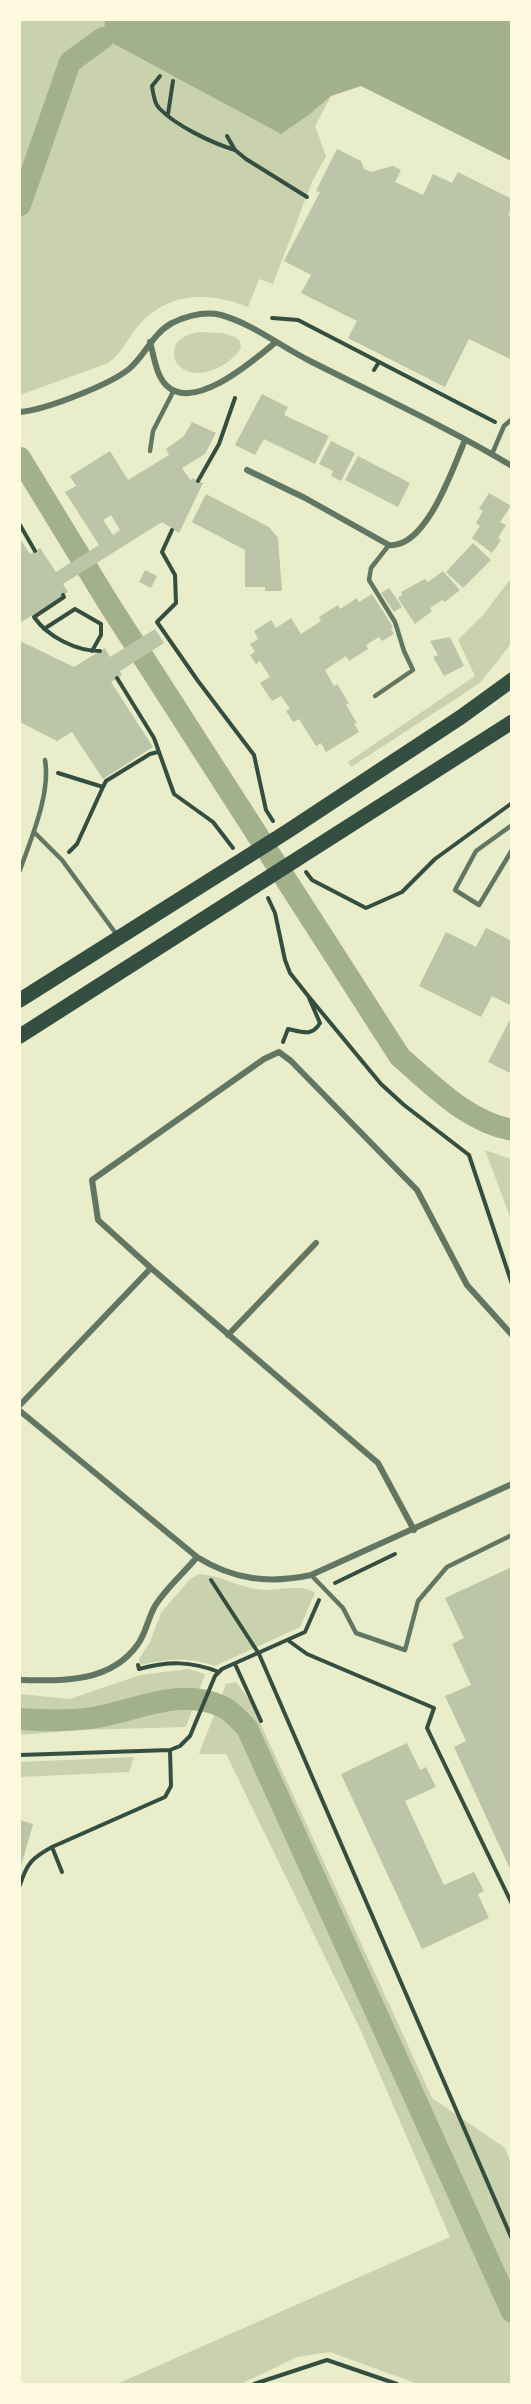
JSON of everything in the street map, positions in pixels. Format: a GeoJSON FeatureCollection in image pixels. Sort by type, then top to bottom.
{"type":"FeatureCollection","features":[{"type":"Feature","properties":{"kind":"main road"},"geometry":{"type":"LineString","coordinates":[[20,1000],[461,717],[512,680]]}},
{"type":"Feature","properties":{"kind":"main road"},"geometry":{"type":"LineString","coordinates":[[20,1036],[256,890],[305,863],[512,722]]}},
{"type":"Feature","properties":{"kind":"street"},"geometry":{"type":"LineString","coordinates":[[20,412],[43,408],[130,369],[150,342],[169,325],[182,318],[207,314],[242,323],[512,466]]}},
{"type":"Feature","properties":{"kind":"street"},"geometry":{"type":"LineString","coordinates":[[150,342],[161,378],[166,386],[190,393],[215,385],[251,363],[276,342]]}},
{"type":"Feature","properties":{"kind":"street"},"geometry":{"type":"LineString","coordinates":[[247,470],[305,498],[389,545],[397,546],[404,543],[424,525],[433,512],[465,440]]}},
{"type":"Feature","properties":{"kind":"street"},"geometry":{"type":"LineString","coordinates":[[414,1530],[378,1463],[98,1220],[92,1179],[264,1059],[279,1052],[291,1061],[417,1190],[467,1285],[512,1335]]}},
{"type":"Feature","properties":{"kind":"street"},"geometry":{"type":"LineString","coordinates":[[228,1335],[316,1243]]}},
{"type":"Feature","properties":{"kind":"street"},"geometry":{"type":"LineString","coordinates":[[20,1405],[151,1268]]}},
{"type":"Feature","properties":{"kind":"street"},"geometry":{"type":"LineString","coordinates":[[20,1411],[197,1557],[222,1570],[250,1579],[288,1580],[311,1575],[512,1484]]}},
{"type":"Feature","properties":{"kind":"street"},"geometry":{"type":"LineString","coordinates":[[20,1680],[59,1681],[88,1677],[107,1671],[125,1660],[145,1631],[157,1604],[197,1557]]}},
{"type":"Feature","properties":{"kind":"lane"},"geometry":{"type":"LineString","coordinates":[[150,451],[153,431],[174,390]]}},
{"type":"Feature","properties":{"kind":"lane"},"geometry":{"type":"LineString","coordinates":[[492,454],[504,426],[512,418]]}},
{"type":"Feature","properties":{"kind":"lane"},"geometry":{"type":"LineString","coordinates":[[375,696],[413,670],[395,622],[369,580],[371,568],[389,545]]}},
{"type":"Feature","properties":{"kind":"lane"},"geometry":{"type":"LineString","coordinates":[[20,870],[34,832],[47,770],[45,760]]}},
{"type":"Feature","properties":{"kind":"lane"},"geometry":{"type":"LineString","coordinates":[[512,825],[476,850],[455,890],[479,905],[512,850]]}},
{"type":"Feature","properties":{"kind":"lane"},"geometry":{"type":"LineString","coordinates":[[34,832],[62,860],[118,937]]}},
{"type":"Feature","properties":{"kind":"lane"},"geometry":{"type":"LineString","coordinates":[[311,1575],[343,1608],[356,1633],[405,1650],[418,1601],[447,1567],[512,1535]]}},
{"type":"Feature","properties":{"kind":"path"},"geometry":{"type":"LineString","coordinates":[[160,76],[152,86],[159,108],[202,136],[235,150],[292,189],[307,196]]}},
{"type":"Feature","properties":{"kind":"path"},"geometry":{"type":"LineString","coordinates":[[168,114],[173,81]]}},
{"type":"Feature","properties":{"kind":"path"},"geometry":{"type":"LineString","coordinates":[[227,136],[235,150]]}},
{"type":"Feature","properties":{"kind":"path"},"geometry":{"type":"LineString","coordinates":[[272,318],[298,320],[504,426]]}},
{"type":"Feature","properties":{"kind":"path"},"geometry":{"type":"LineString","coordinates":[[374,370],[379,362]]}},
{"type":"Feature","properties":{"kind":"path"},"geometry":{"type":"LineString","coordinates":[[198,481],[219,444],[235,398]]}},
{"type":"Feature","properties":{"kind":"path"},"geometry":{"type":"LineString","coordinates":[[20,525],[35,551]]}},
{"type":"Feature","properties":{"kind":"path"},"geometry":{"type":"LineString","coordinates":[[172,530],[162,552],[175,575],[176,603],[157,622],[161,634],[254,754],[266,810],[284,831]]}},
{"type":"Feature","properties":{"kind":"path"},"geometry":{"type":"LineString","coordinates":[[63,595],[64,597],[34,617],[43,630],[85,651],[100,651]]}},
{"type":"Feature","properties":{"kind":"path"},"geometry":{"type":"LineString","coordinates":[[43,630],[75,609],[101,624],[100,635],[92,651]]}},
{"type":"Feature","properties":{"kind":"path"},"geometry":{"type":"LineString","coordinates":[[117,678],[154,738],[174,794],[213,822],[236,860]]}},
{"type":"Feature","properties":{"kind":"path"},"geometry":{"type":"LineString","coordinates":[[62,860],[77,844],[106,781],[150,754],[158,752]]}},
{"type":"Feature","properties":{"kind":"path"},"geometry":{"type":"LineString","coordinates":[[47,770],[103,787]]}},
{"type":"Feature","properties":{"kind":"path"},"geometry":{"type":"LineString","coordinates":[[305,863],[312,880],[366,908],[402,892],[435,859],[512,803]]}},
{"type":"Feature","properties":{"kind":"path"},"geometry":{"type":"LineString","coordinates":[[256,890],[275,913],[290,973],[309,997],[381,1083],[404,1105],[469,1155],[512,1284]]}},
{"type":"Feature","properties":{"kind":"path"},"geometry":{"type":"LineString","coordinates":[[279,1052],[288,1029],[309,1034],[316,1030],[320,1023],[309,997]]}},
{"type":"Feature","properties":{"kind":"path"},"geometry":{"type":"LineString","coordinates":[[20,1755],[170,1750],[186,1742],[194,1729],[215,1676],[219,1672],[305,1632],[318,1601],[335,1583],[397,1553]]}},
{"type":"Feature","properties":{"kind":"path"},"geometry":{"type":"LineString","coordinates":[[197,1557],[259,1654],[512,2239]]}},
{"type":"Feature","properties":{"kind":"path"},"geometry":{"type":"LineString","coordinates":[[288,1641],[307,1654],[434,1708],[427,1728],[512,1904]]}},
{"type":"Feature","properties":{"kind":"path"},"geometry":{"type":"LineString","coordinates":[[133,1650],[139,1669],[177,1662],[199,1664],[219,1672]]}},
{"type":"Feature","properties":{"kind":"path"},"geometry":{"type":"LineString","coordinates":[[235,1664],[261,1721]]}},
{"type":"Feature","properties":{"kind":"path"},"geometry":{"type":"LineString","coordinates":[[20,1885],[24,1870],[33,1857],[165,1797],[171,1786],[170,1750]]}},
{"type":"Feature","properties":{"kind":"path"},"geometry":{"type":"LineString","coordinates":[[52,1847],[62,1872]]}},
{"type":"Feature","properties":{"kind":"path"},"geometry":{"type":"LineString","coordinates":[[254,2385],[327,2360],[397,2385]]}},
{"type":"Feature","properties":{"kind":"shaded area"},"geometry":{"type":"Polygon","coordinates":[[[20,20],[105,20],[103,38],[310,114],[331,96],[315,126],[326,156],[312,182],[273,284],[259,279],[248,307],[205,297],[177,300],[164,305],[140,324],[118,354],[108,363],[20,395],[20,20]]]}},
{"type":"Feature","properties":{"kind":"shaded area"},"geometry":{"type":"Polygon","coordinates":[[[105,20],[511,20],[511,161],[361,86],[331,96],[281,134],[103,38],[105,20]]]}},
{"type":"Feature","properties":{"kind":"shaded area"},"geometry":{"type":"Polygon","coordinates":[[[198,332],[222,333],[235,337],[240,341],[241,348],[228,362],[219,367],[199,373],[190,372],[181,368],[175,360],[175,348],[179,340],[198,332]]]}},
{"type":"Feature","properties":{"kind":"shaded area"},"geometry":{"type":"Polygon","coordinates":[[[511,578],[511,644],[480,683],[351,767],[348,762],[475,676],[458,640],[483,615],[511,578]]]}},
{"type":"Feature","properties":{"kind":"shaded area"},"geometry":{"type":"Polygon","coordinates":[[[485,1150],[511,1159],[511,1219],[485,1150]]]}},
{"type":"Feature","properties":{"kind":"shaded area"},"geometry":{"type":"Polygon","coordinates":[[[199,1574],[256,1589],[298,1588],[315,1593],[300,1627],[215,1666],[196,1661],[178,1660],[140,1665],[139,1659],[150,1642],[161,1613],[190,1579],[199,1574]]]}},
{"type":"Feature","properties":{"kind":"shaded area"},"geometry":{"type":"Polygon","coordinates":[[[189,1669],[205,1674],[186,1727],[79,1730],[20,1735],[20,1694],[70,1699],[140,1675],[189,1669]]]}},
{"type":"Feature","properties":{"kind":"shaded area"},"geometry":{"type":"Polygon","coordinates":[[[236,1682],[250,1701],[432,2098],[505,2148],[511,2163],[511,2384],[418,2384],[330,2352],[297,2357],[241,2384],[117,2384],[450,2237],[361,2031],[226,1754],[199,1754],[226,1684],[236,1682]]]}},
{"type":"Feature","properties":{"kind":"shaded area"},"geometry":{"type":"Polygon","coordinates":[[[134,1757],[129,1772],[20,1777],[20,1762],[134,1757]]]}},
{"type":"Feature","properties":{"kind":"building"},"geometry":{"type":"Polygon","coordinates":[[[337,149],[361,161],[364,169],[371,172],[393,166],[401,170],[395,182],[423,195],[433,174],[452,183],[458,172],[512,199],[512,209],[508,215],[512,217],[512,360],[469,339],[445,387],[348,338],[357,321],[301,293],[311,275],[284,261],[320,192],[316,191],[337,149]]]}},
{"type":"Feature","properties":{"kind":"building"},"geometry":{"type":"Polygon","coordinates":[[[262,394],[288,407],[284,415],[329,436],[315,464],[264,439],[255,455],[235,445],[262,394]]]}},
{"type":"Feature","properties":{"kind":"building"},"geometry":{"type":"Polygon","coordinates":[[[192,422],[216,433],[205,454],[182,468],[191,481],[192,478],[203,483],[179,533],[162,522],[63,584],[68,592],[20,623],[20,539],[30,554],[40,548],[56,572],[99,545],[65,492],[76,486],[70,476],[110,451],[128,480],[169,455],[166,449],[184,436],[192,422]],[[111,515],[103,520],[113,535],[120,530],[111,515]]]}},
{"type":"Feature","properties":{"kind":"building"},"geometry":{"type":"Polygon","coordinates":[[[331,441],[355,453],[341,481],[331,476],[333,471],[319,464],[331,441]]]}},
{"type":"Feature","properties":{"kind":"building"},"geometry":{"type":"Polygon","coordinates":[[[358,456],[410,483],[398,507],[345,480],[358,456]]]}},
{"type":"Feature","properties":{"kind":"building"},"geometry":{"type":"Polygon","coordinates":[[[489,493],[511,506],[500,522],[506,525],[498,538],[501,540],[492,553],[472,538],[480,526],[476,523],[483,511],[479,509],[489,493]]]}},
{"type":"Feature","properties":{"kind":"building"},"geometry":{"type":"Polygon","coordinates":[[[206,494],[269,527],[278,538],[282,591],[265,591],[265,587],[245,587],[245,550],[192,522],[206,494]]]}},
{"type":"Feature","properties":{"kind":"building"},"geometry":{"type":"Polygon","coordinates":[[[473,543],[491,560],[463,588],[446,572],[473,543]]]}},
{"type":"Feature","properties":{"kind":"building"},"geometry":{"type":"Polygon","coordinates":[[[145,570],[157,576],[151,588],[139,582],[145,570]]]}},
{"type":"Feature","properties":{"kind":"building"},"geometry":{"type":"Polygon","coordinates":[[[443,571],[460,590],[445,602],[442,600],[430,608],[432,611],[415,624],[398,598],[402,595],[401,592],[425,579],[428,582],[443,571]]]}},
{"type":"Feature","properties":{"kind":"building"},"geometry":{"type":"Polygon","coordinates":[[[389,588],[402,607],[394,612],[381,593],[389,588]]]}},
{"type":"Feature","properties":{"kind":"building"},"geometry":{"type":"Polygon","coordinates":[[[372,594],[393,627],[391,629],[394,634],[382,641],[379,637],[366,645],[368,649],[349,661],[346,656],[325,670],[334,686],[337,684],[349,703],[346,705],[357,723],[354,724],[359,732],[326,752],[321,743],[316,746],[299,719],[293,722],[286,711],[290,709],[281,696],[272,701],[260,683],[270,677],[260,661],[256,664],[250,655],[255,652],[250,644],[258,639],[254,631],[271,620],[276,628],[291,618],[301,634],[321,621],[319,617],[338,605],[340,609],[357,598],[359,602],[372,594]]]}},
{"type":"Feature","properties":{"kind":"building"},"geometry":{"type":"Polygon","coordinates":[[[155,629],[164,643],[120,671],[122,675],[111,682],[153,747],[103,779],[72,732],[57,741],[20,722],[20,641],[74,667],[105,648],[110,657],[155,629]]]}},
{"type":"Feature","properties":{"kind":"building"},"geometry":{"type":"Polygon","coordinates":[[[450,637],[464,666],[444,676],[433,657],[438,655],[430,641],[450,637]]]}},
{"type":"Feature","properties":{"kind":"building"},"geometry":{"type":"Polygon","coordinates":[[[486,928],[510,940],[512,936],[512,1006],[492,996],[481,1017],[419,986],[446,932],[476,947],[486,928]]]}},
{"type":"Feature","properties":{"kind":"building"},"geometry":{"type":"Polygon","coordinates":[[[512,1016],[512,1074],[488,1062],[512,1016]]]}},
{"type":"Feature","properties":{"kind":"building"},"geometry":{"type":"Polygon","coordinates":[[[512,1567],[512,1873],[454,1747],[466,1741],[445,1696],[471,1685],[452,1644],[464,1638],[445,1598],[512,1567]]]}},
{"type":"Feature","properties":{"kind":"building"},"geometry":{"type":"Polygon","coordinates":[[[407,1743],[420,1770],[426,1767],[436,1787],[405,1801],[444,1885],[474,1872],[484,1891],[478,1894],[489,1918],[422,1949],[341,1774],[407,1743]]]}},
{"type":"Feature","properties":{"kind":"building"},"geometry":{"type":"Polygon","coordinates":[[[20,1820],[33,1824],[20,1870],[20,1820]]]}},
{"type":"Feature","properties":{"kind":"waterway"},"geometry":{"type":"LineString","coordinates":[[20,205],[70,62],[103,38]]}},
{"type":"Feature","properties":{"kind":"waterway"},"geometry":{"type":"LineString","coordinates":[[20,187],[26,187]]}},
{"type":"Feature","properties":{"kind":"waterway"},"geometry":{"type":"LineString","coordinates":[[20,458],[109,604],[400,1057],[465,1111],[512,1130]]}},
{"type":"Feature","properties":{"kind":"waterway"},"geometry":{"type":"LineString","coordinates":[[20,1719],[59,1720],[98,1717],[160,1702],[192,1699],[207,1701],[223,1707],[247,1728],[512,2312]]}}]}
